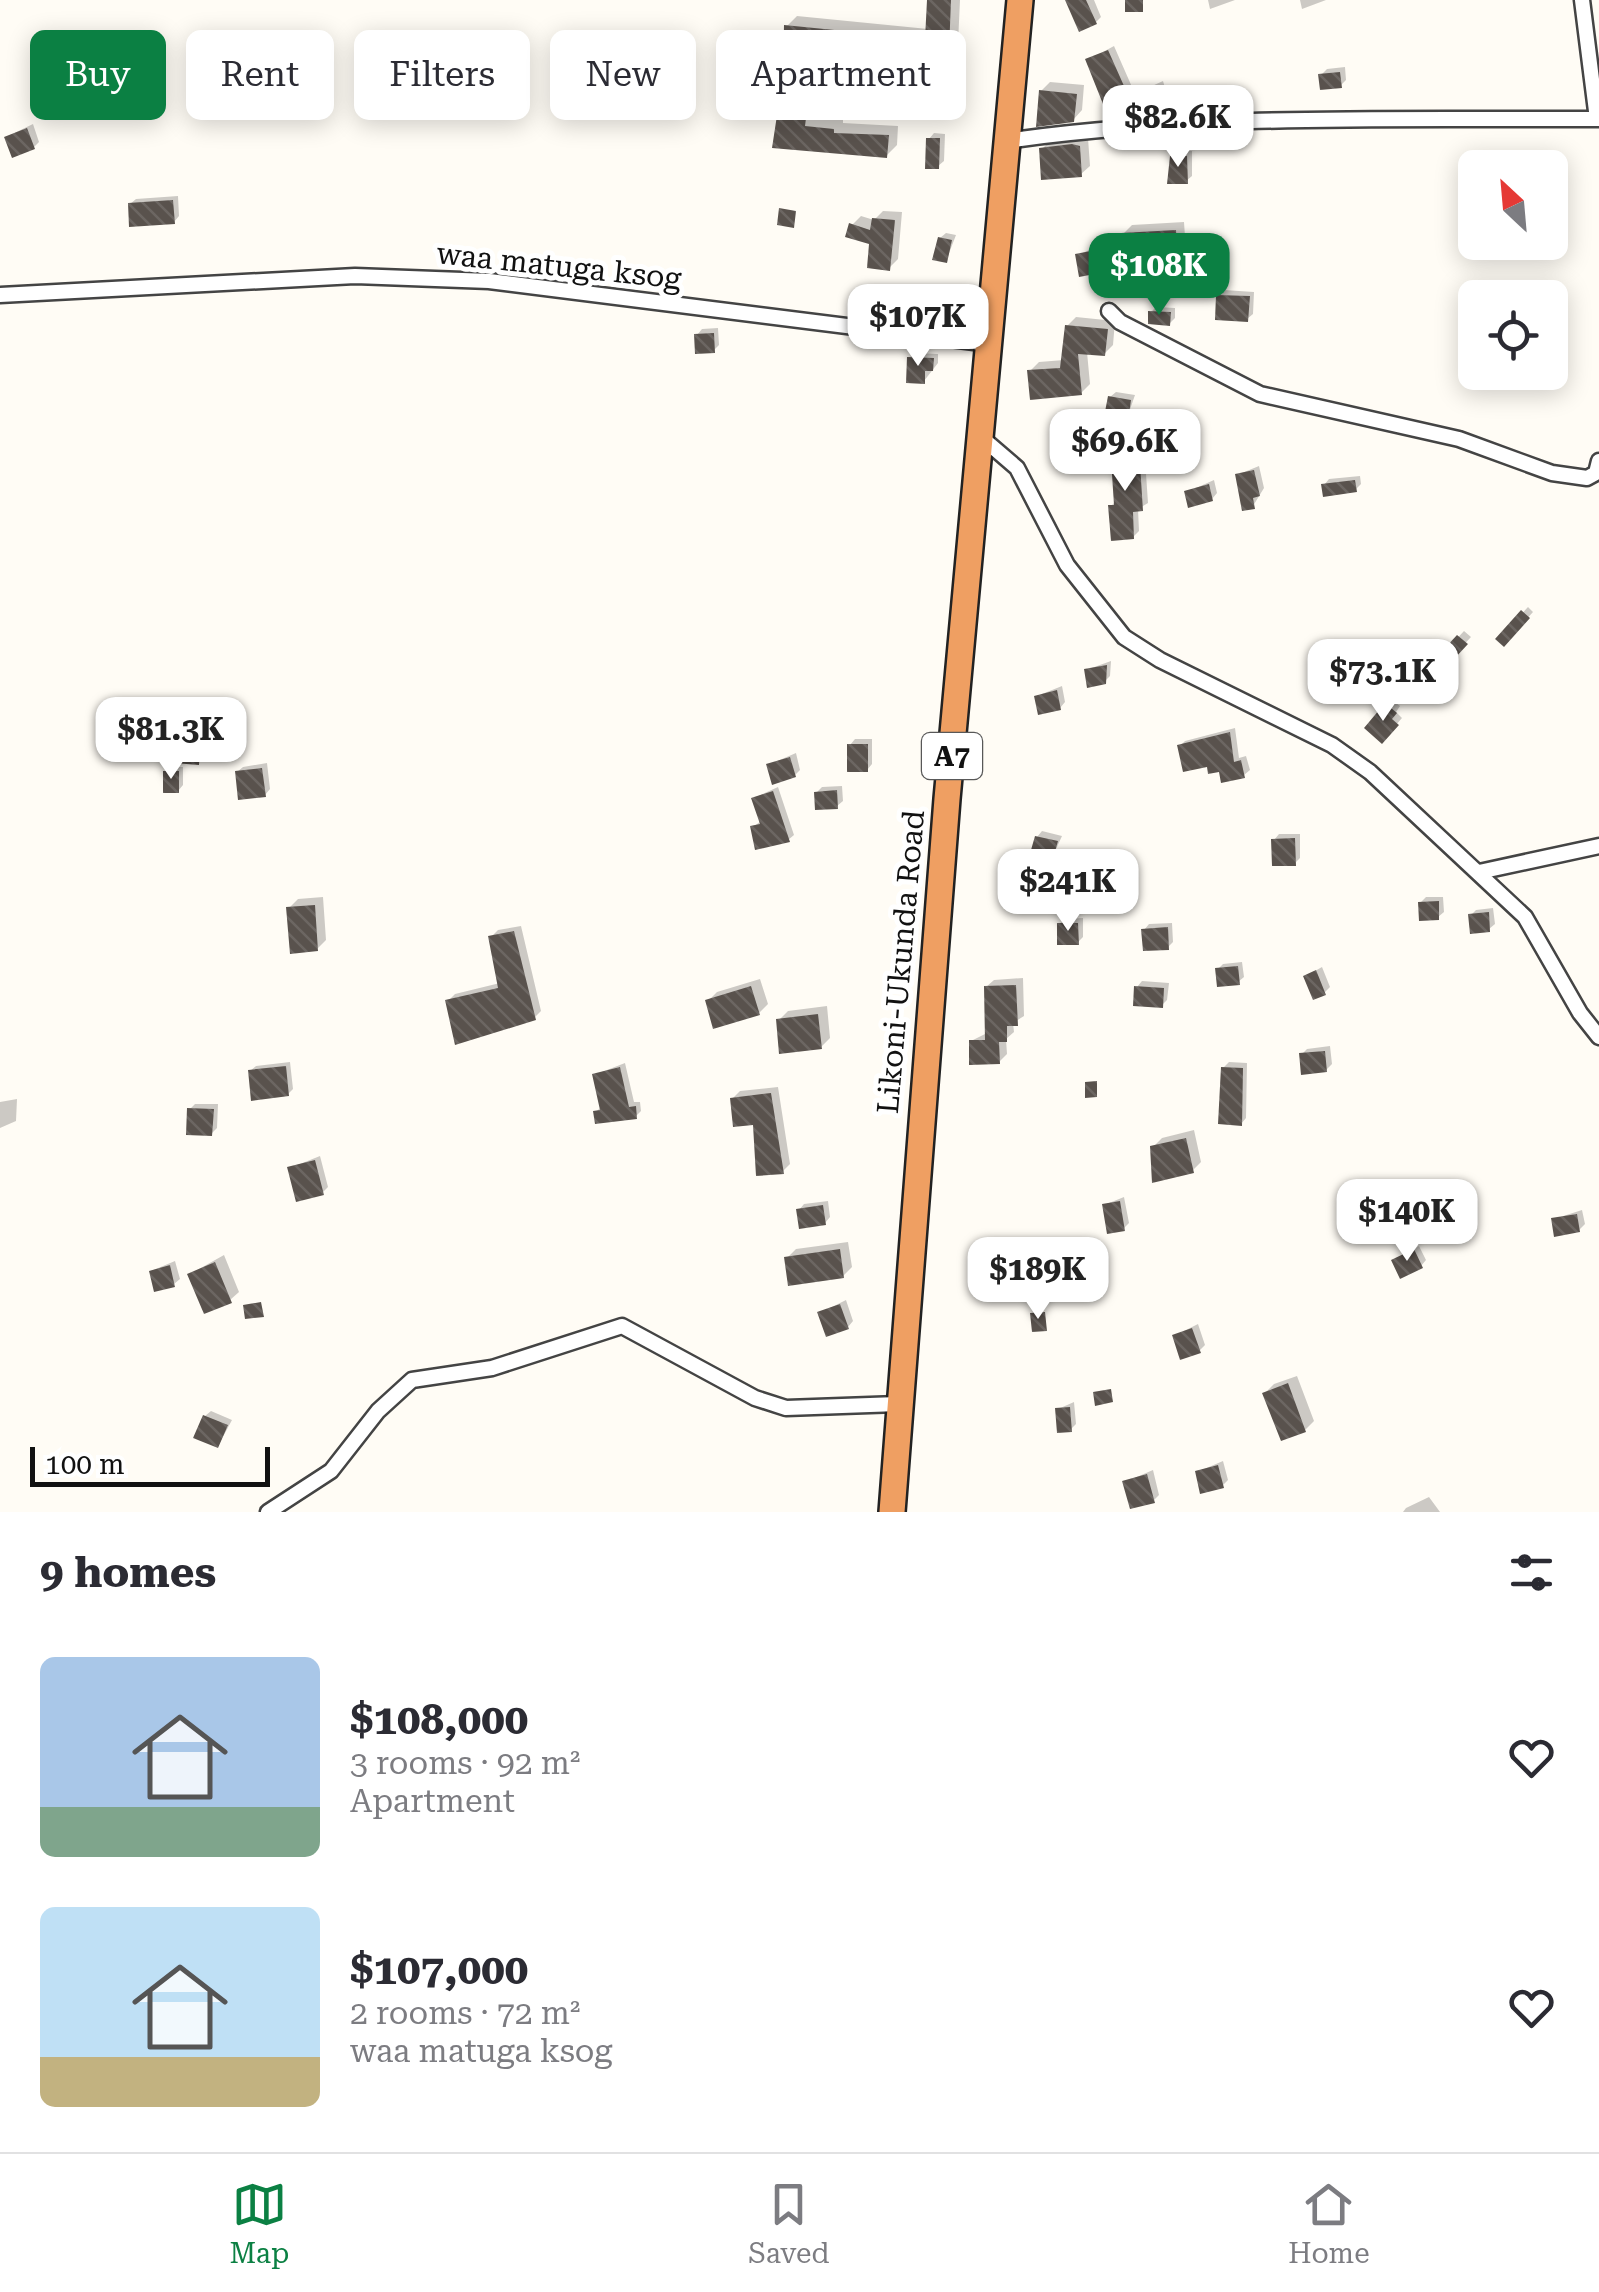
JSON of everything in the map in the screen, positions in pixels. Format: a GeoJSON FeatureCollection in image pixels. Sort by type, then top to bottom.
{"type":"FeatureCollection","features":[{"type":"Feature","properties":{"kind":"highway","name":"Likoni-Ukunda Road"},"geometry":{"type":"LineString","coordinates":[[892,1512],[898,1404],[1020,0]]}},
{"type":"Feature","properties":{"kind":"street"},"geometry":{"type":"LineString","coordinates":[[1006,141],[1108,128],[1214,124],[1598,119],[1582,0]]}},
{"type":"Feature","properties":{"kind":"street","name":"waa matuga ksog"},"geometry":{"type":"LineString","coordinates":[[0,294],[355,276],[488,280],[990,344]]}},
{"type":"Feature","properties":{"kind":"street"},"geometry":{"type":"LineString","coordinates":[[1109,312],[1120,322],[1260,394],[1459,438],[1552,472],[1588,478],[1596,473],[1599,461]]}},
{"type":"Feature","properties":{"kind":"street"},"geometry":{"type":"LineString","coordinates":[[981,438],[1017,468],[1067,565],[1124,636],[1160,660],[1332,744],[1412,808],[1525,917],[1580,1013],[1599,1037]]}},
{"type":"Feature","properties":{"kind":"street"},"geometry":{"type":"LineString","coordinates":[[1479,872],[1599,846]]}},
{"type":"Feature","properties":{"kind":"street"},"geometry":{"type":"LineString","coordinates":[[268,1512],[331,1471],[378,1411],[412,1380],[492,1368],[622,1326],[756,1398],[786,1408],[898,1404]]}},
{"type":"Feature","properties":{"kind":"building"},"geometry":{"type":"Polygon","coordinates":[[[927,0],[951,0],[950,30],[925,30],[927,0]]]}},
{"type":"Feature","properties":{"kind":"building"},"geometry":{"type":"Polygon","coordinates":[[[1065,0],[1086,0],[1097,24],[1079,32],[1065,0]]]}},
{"type":"Feature","properties":{"kind":"building"},"geometry":{"type":"Polygon","coordinates":[[[1125,0],[1143,0],[1143,12],[1125,12],[1125,0]]]}},
{"type":"Feature","properties":{"kind":"building"},"geometry":{"type":"Polygon","coordinates":[[[784,25],[834,30],[784,30],[784,25]]]}},
{"type":"Feature","properties":{"kind":"building"},"geometry":{"type":"Polygon","coordinates":[[[1108,50],[1128,95],[1103,104],[1085,59],[1108,50]]]}},
{"type":"Feature","properties":{"kind":"building"},"geometry":{"type":"Polygon","coordinates":[[[1340,72],[1342,88],[1320,90],[1318,74],[1340,72]]]}},
{"type":"Feature","properties":{"kind":"building"},"geometry":{"type":"Polygon","coordinates":[[[1157,85],[1165,108],[1134,117],[1127,96],[1157,85]]]}},
{"type":"Feature","properties":{"kind":"building"},"geometry":{"type":"Polygon","coordinates":[[[1039,90],[1077,94],[1074,122],[1036,127],[1039,90]]]}},
{"type":"Feature","properties":{"kind":"building"},"geometry":{"type":"Polygon","coordinates":[[[776,120],[806,120],[805,126],[834,129],[834,133],[889,135],[887,158],[772,148],[776,120]]]}},
{"type":"Feature","properties":{"kind":"building"},"geometry":{"type":"Polygon","coordinates":[[[27,128],[35,149],[12,158],[4,137],[27,128]]]}},
{"type":"Feature","properties":{"kind":"building"},"geometry":{"type":"Polygon","coordinates":[[[926,138],[940,138],[939,169],[925,169],[926,138]]]}},
{"type":"Feature","properties":{"kind":"building"},"geometry":{"type":"Polygon","coordinates":[[[1080,146],[1082,177],[1041,180],[1039,148],[1080,146]]]}},
{"type":"Feature","properties":{"kind":"building"},"geometry":{"type":"Polygon","coordinates":[[[1170,156],[1187,156],[1188,184],[1167,184],[1170,156]]]}},
{"type":"Feature","properties":{"kind":"building"},"geometry":{"type":"Polygon","coordinates":[[[173,200],[175,224],[129,227],[128,203],[173,200]]]}},
{"type":"Feature","properties":{"kind":"building"},"geometry":{"type":"Polygon","coordinates":[[[779,208],[796,211],[794,228],[777,225],[779,208]]]}},
{"type":"Feature","properties":{"kind":"building"},"geometry":{"type":"Polygon","coordinates":[[[872,218],[895,220],[890,271],[867,268],[869,244],[845,237],[849,223],[870,230],[872,218]]]}},
{"type":"Feature","properties":{"kind":"building"},"geometry":{"type":"Polygon","coordinates":[[[1176,230],[1178,263],[1122,265],[1121,233],[1176,230]]]}},
{"type":"Feature","properties":{"kind":"building"},"geometry":{"type":"Polygon","coordinates":[[[938,237],[952,240],[947,263],[932,260],[938,237]]]}},
{"type":"Feature","properties":{"kind":"building"},"geometry":{"type":"Polygon","coordinates":[[[1091,251],[1095,274],[1079,277],[1075,254],[1091,251]]]}},
{"type":"Feature","properties":{"kind":"building"},"geometry":{"type":"Polygon","coordinates":[[[923,292],[962,299],[958,323],[880,308],[883,296],[921,303],[923,292]]]}},
{"type":"Feature","properties":{"kind":"building"},"geometry":{"type":"Polygon","coordinates":[[[1216,295],[1250,296],[1248,322],[1215,320],[1216,295]]]}},
{"type":"Feature","properties":{"kind":"building"},"geometry":{"type":"Polygon","coordinates":[[[1148,311],[1171,312],[1170,326],[1148,324],[1148,311]]]}},
{"type":"Feature","properties":{"kind":"building"},"geometry":{"type":"Polygon","coordinates":[[[1065,325],[1108,329],[1105,356],[1078,354],[1082,395],[1030,400],[1027,370],[1060,368],[1065,325]]]}},
{"type":"Feature","properties":{"kind":"building"},"geometry":{"type":"Polygon","coordinates":[[[714,333],[715,353],[695,354],[694,334],[714,333]]]}},
{"type":"Feature","properties":{"kind":"building"},"geometry":{"type":"Polygon","coordinates":[[[907,357],[934,358],[933,371],[925,371],[925,384],[906,383],[907,357]]]}},
{"type":"Feature","properties":{"kind":"building"},"geometry":{"type":"Polygon","coordinates":[[[1108,396],[1131,400],[1128,421],[1104,417],[1108,396]]]}},
{"type":"Feature","properties":{"kind":"building"},"geometry":{"type":"Polygon","coordinates":[[[1139,448],[1143,511],[1133,512],[1134,539],[1111,541],[1111,459],[1119,458],[1118,450],[1139,448]]]}},
{"type":"Feature","properties":{"kind":"building"},"geometry":{"type":"Polygon","coordinates":[[[1254,470],[1260,496],[1253,498],[1255,509],[1242,511],[1235,474],[1254,470]]]}},
{"type":"Feature","properties":{"kind":"building"},"geometry":{"type":"Polygon","coordinates":[[[1355,480],[1357,492],[1323,497],[1321,484],[1355,480]]]}},
{"type":"Feature","properties":{"kind":"building"},"geometry":{"type":"Polygon","coordinates":[[[1209,484],[1213,501],[1188,508],[1184,491],[1209,484]]]}},
{"type":"Feature","properties":{"kind":"building"},"geometry":{"type":"Polygon","coordinates":[[[1521,610],[1530,618],[1504,647],[1495,639],[1521,610]]]}},
{"type":"Feature","properties":{"kind":"building"},"geometry":{"type":"Polygon","coordinates":[[[1457,635],[1468,644],[1442,672],[1432,662],[1457,635]]]}},
{"type":"Feature","properties":{"kind":"building"},"geometry":{"type":"Polygon","coordinates":[[[1107,665],[1106,684],[1087,688],[1084,669],[1107,665]]]}},
{"type":"Feature","properties":{"kind":"building"},"geometry":{"type":"Polygon","coordinates":[[[1057,690],[1061,710],[1038,715],[1034,696],[1057,690]]]}},
{"type":"Feature","properties":{"kind":"building"},"geometry":{"type":"Polygon","coordinates":[[[1385,703],[1397,713],[1392,719],[1399,725],[1382,744],[1364,728],[1385,703]]]}},
{"type":"Feature","properties":{"kind":"building"},"geometry":{"type":"Polygon","coordinates":[[[1230,732],[1234,762],[1241,760],[1245,778],[1221,783],[1219,772],[1208,774],[1207,767],[1183,772],[1177,745],[1230,732]]]}},
{"type":"Feature","properties":{"kind":"building"},"geometry":{"type":"Polygon","coordinates":[[[176,735],[201,737],[199,765],[174,763],[176,735]]]}},
{"type":"Feature","properties":{"kind":"building"},"geometry":{"type":"Polygon","coordinates":[[[847,744],[868,744],[868,772],[847,772],[847,744]]]}},
{"type":"Feature","properties":{"kind":"building"},"geometry":{"type":"Polygon","coordinates":[[[790,757],[796,777],[772,785],[766,764],[790,757]]]}},
{"type":"Feature","properties":{"kind":"building"},"geometry":{"type":"Polygon","coordinates":[[[262,768],[266,797],[238,800],[235,771],[262,768]]]}},
{"type":"Feature","properties":{"kind":"building"},"geometry":{"type":"Polygon","coordinates":[[[163,771],[179,771],[179,793],[163,793],[163,771]]]}},
{"type":"Feature","properties":{"kind":"building"},"geometry":{"type":"Polygon","coordinates":[[[837,790],[838,809],[815,810],[814,792],[837,790]]]}},
{"type":"Feature","properties":{"kind":"building"},"geometry":{"type":"Polygon","coordinates":[[[773,791],[790,842],[755,850],[750,826],[760,824],[751,798],[773,791]]]}},
{"type":"Feature","properties":{"kind":"building"},"geometry":{"type":"Polygon","coordinates":[[[1035,836],[1058,841],[1052,862],[1029,857],[1035,836]]]}},
{"type":"Feature","properties":{"kind":"building"},"geometry":{"type":"Polygon","coordinates":[[[1295,838],[1296,866],[1272,866],[1271,839],[1295,838]]]}},
{"type":"Feature","properties":{"kind":"building"},"geometry":{"type":"Polygon","coordinates":[[[1439,901],[1439,920],[1419,921],[1418,902],[1439,901]]]}},
{"type":"Feature","properties":{"kind":"building"},"geometry":{"type":"Polygon","coordinates":[[[315,905],[318,951],[290,954],[286,907],[315,905]]]}},
{"type":"Feature","properties":{"kind":"building"},"geometry":{"type":"Polygon","coordinates":[[[1489,912],[1490,932],[1470,934],[1468,914],[1489,912]]]}},
{"type":"Feature","properties":{"kind":"building"},"geometry":{"type":"Polygon","coordinates":[[[1057,923],[1078,923],[1079,945],[1057,945],[1057,923]]]}},
{"type":"Feature","properties":{"kind":"building"},"geometry":{"type":"Polygon","coordinates":[[[1168,927],[1169,950],[1143,951],[1141,929],[1168,927]]]}},
{"type":"Feature","properties":{"kind":"building"},"geometry":{"type":"Polygon","coordinates":[[[514,931],[536,1020],[455,1045],[445,1000],[498,988],[488,936],[514,931]]]}},
{"type":"Feature","properties":{"kind":"building"},"geometry":{"type":"Polygon","coordinates":[[[1238,966],[1240,985],[1217,987],[1215,968],[1238,966]]]}},
{"type":"Feature","properties":{"kind":"building"},"geometry":{"type":"Polygon","coordinates":[[[1316,970],[1326,995],[1313,1000],[1303,976],[1316,970]]]}},
{"type":"Feature","properties":{"kind":"building"},"geometry":{"type":"Polygon","coordinates":[[[1016,985],[1018,1026],[1007,1026],[1007,1042],[999,1042],[1000,1064],[969,1065],[969,1040],[985,1040],[984,986],[1016,985]]]}},
{"type":"Feature","properties":{"kind":"building"},"geometry":{"type":"Polygon","coordinates":[[[751,986],[760,1015],[713,1029],[705,1000],[751,986]]]}},
{"type":"Feature","properties":{"kind":"building"},"geometry":{"type":"Polygon","coordinates":[[[1134,986],[1164,988],[1163,1008],[1133,1006],[1134,986]]]}},
{"type":"Feature","properties":{"kind":"building"},"geometry":{"type":"Polygon","coordinates":[[[818,1014],[822,1049],[779,1054],[776,1019],[818,1014]]]}},
{"type":"Feature","properties":{"kind":"building"},"geometry":{"type":"Polygon","coordinates":[[[1325,1051],[1327,1072],[1301,1075],[1299,1053],[1325,1051]]]}},
{"type":"Feature","properties":{"kind":"building"},"geometry":{"type":"Polygon","coordinates":[[[286,1066],[289,1096],[251,1101],[248,1070],[286,1066]]]}},
{"type":"Feature","properties":{"kind":"building"},"geometry":{"type":"Polygon","coordinates":[[[620,1067],[629,1107],[636,1106],[637,1119],[595,1124],[593,1111],[600,1110],[592,1074],[620,1067]]]}},
{"type":"Feature","properties":{"kind":"building"},"geometry":{"type":"Polygon","coordinates":[[[1221,1067],[1243,1068],[1242,1126],[1218,1124],[1221,1067]]]}},
{"type":"Feature","properties":{"kind":"building"},"geometry":{"type":"Polygon","coordinates":[[[1097,1081],[1097,1097],[1085,1098],[1085,1082],[1097,1081]]]}},
{"type":"Feature","properties":{"kind":"building"},"geometry":{"type":"Polygon","coordinates":[[[771,1093],[784,1174],[756,1176],[753,1125],[733,1127],[730,1098],[771,1093]]]}},
{"type":"Feature","properties":{"kind":"building"},"geometry":{"type":"Polygon","coordinates":[[[187,1108],[214,1109],[212,1136],[186,1135],[187,1108]]]}},
{"type":"Feature","properties":{"kind":"building"},"geometry":{"type":"Polygon","coordinates":[[[1186,1138],[1194,1173],[1152,1183],[1150,1146],[1186,1138]]]}},
{"type":"Feature","properties":{"kind":"building"},"geometry":{"type":"Polygon","coordinates":[[[315,1160],[324,1195],[296,1202],[287,1167],[315,1160]]]}},
{"type":"Feature","properties":{"kind":"building"},"geometry":{"type":"Polygon","coordinates":[[[1120,1201],[1125,1231],[1107,1234],[1102,1204],[1120,1201]]]}},
{"type":"Feature","properties":{"kind":"building"},"geometry":{"type":"Polygon","coordinates":[[[823,1205],[826,1225],[799,1229],[796,1209],[823,1205]]]}},
{"type":"Feature","properties":{"kind":"building"},"geometry":{"type":"Polygon","coordinates":[[[1577,1214],[1580,1232],[1554,1237],[1551,1218],[1577,1214]]]}},
{"type":"Feature","properties":{"kind":"building"},"geometry":{"type":"Polygon","coordinates":[[[840,1249],[844,1278],[788,1286],[784,1257],[840,1249]]]}},
{"type":"Feature","properties":{"kind":"building"},"geometry":{"type":"Polygon","coordinates":[[[1414,1249],[1423,1268],[1400,1279],[1391,1260],[1414,1249]]]}},
{"type":"Feature","properties":{"kind":"building"},"geometry":{"type":"Polygon","coordinates":[[[1074,1251],[1077,1279],[1055,1287],[1052,1253],[1074,1251]]]}},
{"type":"Feature","properties":{"kind":"building"},"geometry":{"type":"Polygon","coordinates":[[[1014,1255],[1016,1268],[986,1275],[988,1287],[972,1289],[968,1263],[1014,1255]]]}},
{"type":"Feature","properties":{"kind":"building"},"geometry":{"type":"Polygon","coordinates":[[[215,1262],[232,1303],[204,1314],[187,1274],[215,1262]]]}},
{"type":"Feature","properties":{"kind":"building"},"geometry":{"type":"Polygon","coordinates":[[[170,1265],[175,1287],[154,1292],[149,1271],[170,1265]]]}},
{"type":"Feature","properties":{"kind":"building"},"geometry":{"type":"Polygon","coordinates":[[[261,1302],[264,1317],[245,1319],[243,1305],[261,1302]]]}},
{"type":"Feature","properties":{"kind":"building"},"geometry":{"type":"Polygon","coordinates":[[[840,1304],[849,1329],[826,1337],[817,1312],[840,1304]]]}},
{"type":"Feature","properties":{"kind":"building"},"geometry":{"type":"Polygon","coordinates":[[[1045,1312],[1047,1331],[1032,1332],[1030,1313],[1045,1312]]]}},
{"type":"Feature","properties":{"kind":"building"},"geometry":{"type":"Polygon","coordinates":[[[1192,1328],[1201,1353],[1180,1360],[1172,1335],[1192,1328]]]}},
{"type":"Feature","properties":{"kind":"building"},"geometry":{"type":"Polygon","coordinates":[[[1288,1383],[1306,1432],[1281,1441],[1262,1393],[1288,1383]]]}},
{"type":"Feature","properties":{"kind":"building"},"geometry":{"type":"Polygon","coordinates":[[[1111,1389],[1113,1402],[1095,1406],[1093,1392],[1111,1389]]]}},
{"type":"Feature","properties":{"kind":"building"},"geometry":{"type":"Polygon","coordinates":[[[1070,1407],[1072,1432],[1057,1433],[1055,1408],[1070,1407]]]}},
{"type":"Feature","properties":{"kind":"building"},"geometry":{"type":"Polygon","coordinates":[[[203,1415],[228,1425],[218,1448],[193,1438],[203,1415]]]}},
{"type":"Feature","properties":{"kind":"building"},"geometry":{"type":"Polygon","coordinates":[[[1218,1465],[1224,1488],[1200,1494],[1195,1471],[1218,1465]]]}},
{"type":"Feature","properties":{"kind":"building"},"geometry":{"type":"Polygon","coordinates":[[[1147,1474],[1155,1503],[1130,1509],[1122,1481],[1147,1474]]]}}]}
